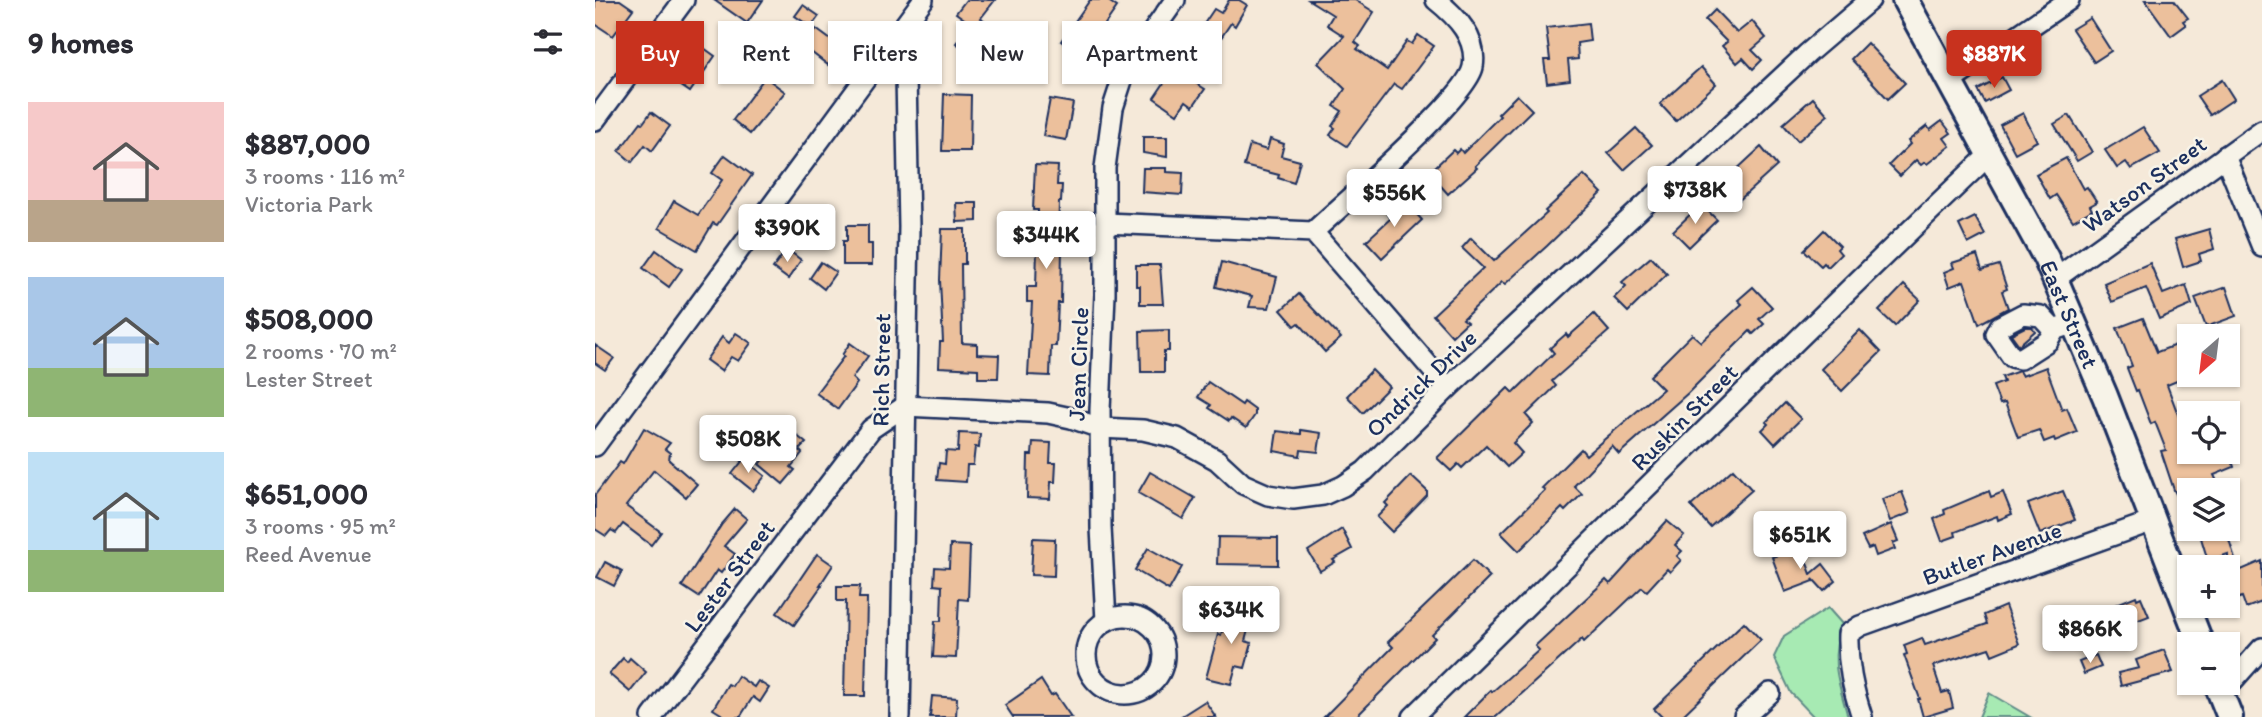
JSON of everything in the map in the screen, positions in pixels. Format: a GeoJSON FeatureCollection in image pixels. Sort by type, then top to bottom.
{"type":"FeatureCollection","features":[{"type":"Feature","properties":{"kind":"main road","name":"East Street"},"geometry":{"type":"LineString","coordinates":[[1905,0],[1951,81],[2055,279],[2064,326],[2105,396],[2196,632]]}},
{"type":"Feature","properties":{"kind":"street"},"geometry":{"type":"LineString","coordinates":[[595,120],[684,0]]}},
{"type":"Feature","properties":{"kind":"street"},"geometry":{"type":"LineString","coordinates":[[907,21],[923,0]]}},
{"type":"Feature","properties":{"kind":"street","name":"Jean Circle"},"geometry":{"type":"LineString","coordinates":[[1106,621],[1100,429],[1105,294],[1105,168],[1112,108],[1125,71],[1175,0]]}},
{"type":"Feature","properties":{"kind":"street"},"geometry":{"type":"LineString","coordinates":[[1105,223],[1313,232],[1443,110],[1465,85],[1473,67],[1472,44],[1462,23],[1436,0]]}},
{"type":"Feature","properties":{"kind":"street","name":"Ondrick Drive"},"geometry":{"type":"LineString","coordinates":[[905,406],[1048,413],[1100,429],[1143,430],[1177,438],[1217,460],[1243,484],[1255,491],[1293,499],[1322,495],[1343,486],[1365,471],[1448,388],[1808,53],[1870,0]]}},
{"type":"Feature","properties":{"kind":"street"},"geometry":{"type":"LineString","coordinates":[[1951,81],[2069,0]]}},
{"type":"Feature","properties":{"kind":"street"},"geometry":{"type":"LineString","coordinates":[[595,446],[861,84]]}},
{"type":"Feature","properties":{"kind":"street","name":"Rich Street"},"geometry":{"type":"LineString","coordinates":[[900,717],[909,227],[906,84]]}},
{"type":"Feature","properties":{"kind":"street","name":"Watson Street"},"geometry":{"type":"LineString","coordinates":[[2055,279],[2262,130]]}},
{"type":"Feature","properties":{"kind":"street","name":"Ruskin Street"},"geometry":{"type":"LineString","coordinates":[[1413,717],[1660,477],[1822,313],[1990,154]]}},
{"type":"Feature","properties":{"kind":"street"},"geometry":{"type":"LineString","coordinates":[[2225,156],[2262,247]]}},
{"type":"Feature","properties":{"kind":"street"},"geometry":{"type":"LineString","coordinates":[[1313,232],[1448,388]]}},
{"type":"Feature","properties":{"kind":"street","name":"Lester Street"},"geometry":{"type":"LineString","coordinates":[[652,717],[871,429],[905,406]]}},
{"type":"Feature","properties":{"kind":"street","name":"Butler Avenue"},"geometry":{"type":"LineString","coordinates":[[1862,717],[1851,685],[1848,634],[1860,626],[2153,522]]}},
{"type":"Feature","properties":{"kind":"street"},"geometry":{"type":"LineString","coordinates":[[1118,617],[1136,618],[1153,628],[1160,638],[1164,656],[1161,668],[1154,681],[1140,691],[1116,693],[1101,685],[1090,672],[1087,647],[1093,632],[1106,621],[1118,617]]}},
{"type":"Feature","properties":{"kind":"street"},"geometry":{"type":"LineString","coordinates":[[2223,698],[2262,648]]}},
{"type":"Feature","properties":{"kind":"street"},"geometry":{"type":"LineString","coordinates":[[1744,717],[1770,693]]}},
{"type":"Feature","properties":{"kind":"green space"},"geometry":{"type":"Polygon","coordinates":[[[1828,608],[1843,625],[1836,648],[1836,659],[1848,717],[1814,717],[1791,693],[1774,657],[1784,636],[1828,608]]]}},
{"type":"Feature","properties":{"kind":"green space"},"geometry":{"type":"Polygon","coordinates":[[[1989,693],[2030,717],[1979,717],[1989,693]]]}},
{"type":"Feature","properties":{"kind":"building"},"geometry":{"type":"Polygon","coordinates":[[[595,0],[620,0],[633,9],[624,21],[616,21],[616,32],[613,36],[595,24],[595,0]]]}},
{"type":"Feature","properties":{"kind":"building"},"geometry":{"type":"Polygon","coordinates":[[[714,0],[763,0],[748,21],[744,21],[714,0]]]}},
{"type":"Feature","properties":{"kind":"building"},"geometry":{"type":"Polygon","coordinates":[[[966,0],[995,0],[981,18],[985,21],[967,21],[956,13],[966,0]]]}},
{"type":"Feature","properties":{"kind":"building"},"geometry":{"type":"Polygon","coordinates":[[[1090,0],[1107,0],[1117,7],[1107,21],[1075,21],[1090,0]]]}},
{"type":"Feature","properties":{"kind":"building"},"geometry":{"type":"Polygon","coordinates":[[[1229,0],[1239,0],[1247,5],[1235,26],[1231,23],[1222,36],[1222,21],[1206,21],[1214,9],[1221,13],[1229,0]]]}},
{"type":"Feature","properties":{"kind":"building"},"geometry":{"type":"Polygon","coordinates":[[[1309,0],[1355,0],[1374,12],[1355,42],[1360,46],[1357,49],[1387,70],[1407,41],[1412,44],[1418,35],[1434,46],[1402,89],[1394,84],[1347,146],[1330,135],[1335,128],[1332,126],[1342,111],[1334,106],[1345,89],[1318,63],[1344,36],[1327,25],[1333,15],[1309,0]]]}},
{"type":"Feature","properties":{"kind":"building"},"geometry":{"type":"Polygon","coordinates":[[[2145,0],[2174,0],[2188,18],[2183,21],[2186,25],[2171,36],[2145,0]]]}},
{"type":"Feature","properties":{"kind":"building"},"geometry":{"type":"Polygon","coordinates":[[[803,5],[819,16],[814,23],[802,21],[795,16],[803,5]]]}},
{"type":"Feature","properties":{"kind":"building"},"geometry":{"type":"Polygon","coordinates":[[[1715,10],[1737,33],[1752,21],[1766,38],[1752,50],[1762,60],[1753,69],[1743,58],[1737,63],[1722,46],[1727,42],[1705,20],[1715,10]]]}},
{"type":"Feature","properties":{"kind":"building"},"geometry":{"type":"Polygon","coordinates":[[[2090,18],[2111,51],[2094,62],[2072,29],[2090,18]]]}},
{"type":"Feature","properties":{"kind":"building"},"geometry":{"type":"Polygon","coordinates":[[[1588,23],[1590,41],[1577,43],[1578,59],[1568,60],[1570,80],[1547,83],[1544,60],[1550,60],[1546,28],[1588,23]]]}},
{"type":"Feature","properties":{"kind":"building"},"geometry":{"type":"Polygon","coordinates":[[[816,29],[828,38],[828,65],[814,54],[816,29]]]}},
{"type":"Feature","properties":{"kind":"building"},"geometry":{"type":"Polygon","coordinates":[[[1867,43],[1905,83],[1888,99],[1851,59],[1867,43]]]}},
{"type":"Feature","properties":{"kind":"building"},"geometry":{"type":"Polygon","coordinates":[[[704,48],[715,56],[704,72],[704,48]]]}},
{"type":"Feature","properties":{"kind":"building"},"geometry":{"type":"Polygon","coordinates":[[[1701,67],[1716,84],[1676,121],[1660,104],[1701,67]]]}},
{"type":"Feature","properties":{"kind":"building"},"geometry":{"type":"Polygon","coordinates":[[[2002,77],[2009,90],[1985,103],[1978,90],[2002,77]]]}},
{"type":"Feature","properties":{"kind":"building"},"geometry":{"type":"Polygon","coordinates":[[[2222,80],[2234,99],[2210,115],[2197,96],[2222,80]]]}},
{"type":"Feature","properties":{"kind":"building"},"geometry":{"type":"Polygon","coordinates":[[[678,84],[696,84],[690,92],[678,84]]]}},
{"type":"Feature","properties":{"kind":"building"},"geometry":{"type":"Polygon","coordinates":[[[760,84],[774,84],[785,92],[750,134],[733,120],[760,84]]]}},
{"type":"Feature","properties":{"kind":"building"},"geometry":{"type":"Polygon","coordinates":[[[1163,84],[1197,84],[1205,89],[1193,106],[1186,101],[1177,114],[1154,98],[1163,84]]]}},
{"type":"Feature","properties":{"kind":"building"},"geometry":{"type":"Polygon","coordinates":[[[944,94],[971,95],[970,151],[942,151],[944,94]]]}},
{"type":"Feature","properties":{"kind":"building"},"geometry":{"type":"Polygon","coordinates":[[[1517,95],[1532,110],[1475,166],[1477,168],[1448,194],[1432,176],[1438,170],[1435,167],[1453,150],[1456,153],[1460,149],[1463,153],[1517,95]]]}},
{"type":"Feature","properties":{"kind":"building"},"geometry":{"type":"Polygon","coordinates":[[[1813,98],[1828,115],[1798,141],[1783,124],[1813,98]]]}},
{"type":"Feature","properties":{"kind":"building"},"geometry":{"type":"Polygon","coordinates":[[[1050,99],[1073,103],[1066,140],[1043,136],[1050,99]]]}},
{"type":"Feature","properties":{"kind":"building"},"geometry":{"type":"Polygon","coordinates":[[[651,112],[670,126],[652,151],[645,145],[632,162],[619,151],[651,112]]]}},
{"type":"Feature","properties":{"kind":"building"},"geometry":{"type":"Polygon","coordinates":[[[2023,113],[2037,141],[2015,153],[2000,125],[2023,113]]]}},
{"type":"Feature","properties":{"kind":"building"},"geometry":{"type":"Polygon","coordinates":[[[2069,115],[2092,152],[2077,161],[2054,124],[2069,115]]]}},
{"type":"Feature","properties":{"kind":"building"},"geometry":{"type":"Polygon","coordinates":[[[1942,121],[1951,133],[1944,138],[1950,146],[1927,164],[1925,162],[1921,165],[1916,160],[1900,176],[1889,165],[1910,144],[1908,141],[1927,126],[1930,130],[1942,121]]]}},
{"type":"Feature","properties":{"kind":"building"},"geometry":{"type":"Polygon","coordinates":[[[2143,127],[2160,153],[2131,169],[2126,162],[2117,168],[2105,150],[2143,127]]]}},
{"type":"Feature","properties":{"kind":"building"},"geometry":{"type":"Polygon","coordinates":[[[1636,128],[1652,145],[1624,170],[1608,153],[1636,128]]]}},
{"type":"Feature","properties":{"kind":"building"},"geometry":{"type":"Polygon","coordinates":[[[1143,137],[1167,137],[1167,157],[1143,153],[1143,137]]]}},
{"type":"Feature","properties":{"kind":"building"},"geometry":{"type":"Polygon","coordinates":[[[1270,139],[1284,144],[1281,156],[1300,161],[1294,183],[1278,178],[1279,175],[1244,166],[1250,145],[1267,150],[1270,139]]]}},
{"type":"Feature","properties":{"kind":"building"},"geometry":{"type":"Polygon","coordinates":[[[1761,147],[1777,166],[1736,203],[1720,185],[1761,147]]]}},
{"type":"Feature","properties":{"kind":"building"},"geometry":{"type":"Polygon","coordinates":[[[725,155],[752,175],[717,225],[713,223],[697,250],[659,228],[674,201],[698,215],[722,180],[712,173],[725,155]]]}},
{"type":"Feature","properties":{"kind":"building"},"geometry":{"type":"Polygon","coordinates":[[[2066,158],[2083,189],[2087,187],[2097,202],[2090,206],[2092,210],[2073,221],[2056,195],[2050,199],[2036,174],[2066,158]]]}},
{"type":"Feature","properties":{"kind":"building"},"geometry":{"type":"Polygon","coordinates":[[[1035,165],[1058,166],[1057,185],[1062,185],[1058,245],[1062,246],[1061,303],[1058,303],[1056,346],[1051,346],[1050,376],[1028,375],[1032,302],[1027,302],[1027,287],[1036,287],[1038,210],[1033,210],[1035,165]]]}},
{"type":"Feature","properties":{"kind":"building"},"geometry":{"type":"Polygon","coordinates":[[[1143,168],[1166,168],[1166,172],[1183,173],[1182,195],[1142,192],[1143,168]]]}},
{"type":"Feature","properties":{"kind":"building"},"geometry":{"type":"Polygon","coordinates":[[[1584,175],[1602,193],[1547,246],[1505,284],[1502,282],[1463,319],[1467,322],[1452,336],[1433,315],[1483,268],[1462,248],[1471,238],[1494,261],[1584,175]]]}},
{"type":"Feature","properties":{"kind":"building"},"geometry":{"type":"Polygon","coordinates":[[[1403,199],[1422,220],[1382,258],[1366,241],[1391,218],[1387,214],[1403,199]]]}},
{"type":"Feature","properties":{"kind":"building"},"geometry":{"type":"Polygon","coordinates":[[[956,203],[977,203],[977,221],[957,222],[956,203]]]}},
{"type":"Feature","properties":{"kind":"building"},"geometry":{"type":"Polygon","coordinates":[[[1701,204],[1717,220],[1689,247],[1673,231],[1701,204]]]}},
{"type":"Feature","properties":{"kind":"building"},"geometry":{"type":"Polygon","coordinates":[[[1975,217],[1985,235],[1968,244],[1959,225],[1975,217]]]}},
{"type":"Feature","properties":{"kind":"building"},"geometry":{"type":"Polygon","coordinates":[[[847,225],[868,225],[872,265],[843,265],[843,241],[847,241],[847,225]]]}},
{"type":"Feature","properties":{"kind":"building"},"geometry":{"type":"Polygon","coordinates":[[[942,229],[965,229],[965,264],[961,264],[962,343],[977,344],[977,354],[999,355],[998,378],[978,378],[978,369],[939,367],[940,342],[943,342],[940,280],[942,229]]]}},
{"type":"Feature","properties":{"kind":"building"},"geometry":{"type":"Polygon","coordinates":[[[2209,229],[2214,249],[2199,254],[2201,261],[2183,267],[2175,239],[2209,229]]]}},
{"type":"Feature","properties":{"kind":"building"},"geometry":{"type":"Polygon","coordinates":[[[1824,230],[1840,246],[1837,249],[1841,254],[1828,267],[1824,263],[1821,266],[1804,250],[1824,230]]]}},
{"type":"Feature","properties":{"kind":"building"},"geometry":{"type":"Polygon","coordinates":[[[787,249],[801,260],[788,279],[773,268],[787,249]]]}},
{"type":"Feature","properties":{"kind":"building"},"geometry":{"type":"Polygon","coordinates":[[[656,250],[682,269],[669,287],[643,268],[656,250]]]}},
{"type":"Feature","properties":{"kind":"building"},"geometry":{"type":"Polygon","coordinates":[[[1977,255],[1982,270],[1999,265],[2007,289],[2002,291],[2008,308],[1979,324],[1964,281],[1949,287],[1944,272],[1954,268],[1952,263],[1977,255]]]}},
{"type":"Feature","properties":{"kind":"building"},"geometry":{"type":"Polygon","coordinates":[[[1651,257],[1667,274],[1628,312],[1614,298],[1626,286],[1622,282],[1651,257]]]}},
{"type":"Feature","properties":{"kind":"building"},"geometry":{"type":"Polygon","coordinates":[[[821,262],[836,272],[824,289],[810,278],[821,262]]]}},
{"type":"Feature","properties":{"kind":"building"},"geometry":{"type":"Polygon","coordinates":[[[1222,262],[1277,277],[1269,308],[1249,307],[1252,296],[1216,287],[1222,262]]]}},
{"type":"Feature","properties":{"kind":"building"},"geometry":{"type":"Polygon","coordinates":[[[2150,263],[2163,294],[2186,285],[2192,305],[2159,319],[2146,288],[2112,302],[2104,283],[2150,263]]]}},
{"type":"Feature","properties":{"kind":"building"},"geometry":{"type":"Polygon","coordinates":[[[1136,265],[1160,265],[1163,304],[1140,304],[1140,286],[1136,286],[1136,265]]]}},
{"type":"Feature","properties":{"kind":"building"},"geometry":{"type":"Polygon","coordinates":[[[1904,285],[1920,300],[1895,326],[1879,311],[1904,285]]]}},
{"type":"Feature","properties":{"kind":"building"},"geometry":{"type":"Polygon","coordinates":[[[1753,287],[1772,307],[1759,319],[1764,324],[1753,334],[1750,331],[1688,393],[1619,454],[1612,446],[1574,486],[1582,494],[1565,511],[1562,508],[1519,551],[1501,533],[1545,490],[1542,488],[1581,449],[1586,455],[1663,389],[1650,376],[1692,334],[1701,342],[1742,304],[1738,300],[1753,287]]]}},
{"type":"Feature","properties":{"kind":"building"},"geometry":{"type":"Polygon","coordinates":[[[2226,287],[2236,316],[2214,324],[2205,324],[2195,298],[2226,287]]]}},
{"type":"Feature","properties":{"kind":"building"},"geometry":{"type":"Polygon","coordinates":[[[1299,294],[1341,338],[1325,352],[1299,323],[1295,326],[1281,310],[1299,294]]]}},
{"type":"Feature","properties":{"kind":"building"},"geometry":{"type":"Polygon","coordinates":[[[1594,314],[1609,331],[1552,381],[1556,386],[1526,415],[1533,423],[1513,443],[1522,453],[1507,467],[1486,445],[1462,468],[1458,464],[1451,471],[1437,458],[1508,388],[1513,393],[1554,353],[1550,348],[1566,334],[1568,337],[1594,314]]]}},
{"type":"Feature","properties":{"kind":"building"},"geometry":{"type":"Polygon","coordinates":[[[2143,318],[2157,352],[2177,344],[2177,381],[2167,385],[2177,412],[2177,464],[2233,464],[2234,467],[2214,475],[2215,478],[2177,478],[2177,496],[2161,451],[2166,450],[2155,422],[2151,424],[2138,390],[2136,391],[2127,368],[2132,366],[2117,328],[2143,318]]]}},
{"type":"Feature","properties":{"kind":"building"},"geometry":{"type":"Polygon","coordinates":[[[2025,327],[2032,327],[2035,331],[2019,345],[2011,334],[2025,327]]]}},
{"type":"Feature","properties":{"kind":"building"},"geometry":{"type":"Polygon","coordinates":[[[1169,330],[1169,351],[1164,351],[1164,372],[1141,372],[1140,331],[1169,330]]]}},
{"type":"Feature","properties":{"kind":"building"},"geometry":{"type":"Polygon","coordinates":[[[1860,330],[1881,352],[1842,391],[1821,369],[1860,330]]]}},
{"type":"Feature","properties":{"kind":"building"},"geometry":{"type":"Polygon","coordinates":[[[736,333],[751,343],[738,361],[731,357],[721,371],[706,360],[722,337],[729,343],[736,333]]]}},
{"type":"Feature","properties":{"kind":"building"},"geometry":{"type":"Polygon","coordinates":[[[850,343],[868,356],[852,378],[857,383],[838,409],[816,393],[844,356],[842,355],[850,343]]]}},
{"type":"Feature","properties":{"kind":"building"},"geometry":{"type":"Polygon","coordinates":[[[595,345],[614,358],[605,370],[595,363],[595,345]]]}},
{"type":"Feature","properties":{"kind":"building"},"geometry":{"type":"Polygon","coordinates":[[[2046,367],[2062,410],[2067,408],[2077,432],[2055,441],[2054,438],[2044,442],[2039,430],[2018,437],[2005,403],[2000,404],[1993,386],[2004,382],[2002,377],[2019,371],[2022,376],[2046,367]]]}},
{"type":"Feature","properties":{"kind":"building"},"geometry":{"type":"Polygon","coordinates":[[[1372,370],[1389,387],[1363,413],[1347,396],[1372,370]]]}},
{"type":"Feature","properties":{"kind":"building"},"geometry":{"type":"Polygon","coordinates":[[[1208,382],[1242,405],[1244,402],[1255,410],[1255,415],[1246,428],[1231,418],[1229,421],[1198,397],[1208,382]]]}},
{"type":"Feature","properties":{"kind":"building"},"geometry":{"type":"Polygon","coordinates":[[[1785,403],[1801,419],[1775,444],[1762,430],[1768,424],[1766,422],[1785,403]]]}},
{"type":"Feature","properties":{"kind":"building"},"geometry":{"type":"Polygon","coordinates":[[[785,426],[806,443],[799,450],[802,453],[791,467],[795,470],[783,484],[759,464],[780,439],[777,437],[785,426]]]}},
{"type":"Feature","properties":{"kind":"building"},"geometry":{"type":"Polygon","coordinates":[[[644,428],[670,443],[665,449],[670,453],[669,460],[697,484],[686,497],[654,470],[626,506],[661,532],[651,545],[623,524],[616,533],[611,530],[606,536],[595,529],[595,495],[620,462],[623,464],[644,428]]]}},
{"type":"Feature","properties":{"kind":"building"},"geometry":{"type":"Polygon","coordinates":[[[1301,430],[1321,433],[1318,452],[1301,450],[1300,456],[1274,451],[1277,431],[1301,434],[1301,430]]]}},
{"type":"Feature","properties":{"kind":"building"},"geometry":{"type":"Polygon","coordinates":[[[959,433],[980,434],[979,448],[975,447],[973,465],[967,465],[966,482],[937,480],[939,463],[945,464],[946,451],[958,452],[959,433]]]}},
{"type":"Feature","properties":{"kind":"building"},"geometry":{"type":"Polygon","coordinates":[[[1033,442],[1051,443],[1050,463],[1056,463],[1055,482],[1051,482],[1050,499],[1027,498],[1028,455],[1032,455],[1033,442]]]}},
{"type":"Feature","properties":{"kind":"building"},"geometry":{"type":"Polygon","coordinates":[[[744,459],[765,476],[753,491],[732,474],[744,459]]]}},
{"type":"Feature","properties":{"kind":"building"},"geometry":{"type":"Polygon","coordinates":[[[1733,469],[1752,490],[1710,527],[1691,506],[1733,469]]]}},
{"type":"Feature","properties":{"kind":"building"},"geometry":{"type":"Polygon","coordinates":[[[1150,472],[1195,498],[1183,519],[1138,493],[1150,472]]]}},
{"type":"Feature","properties":{"kind":"building"},"geometry":{"type":"Polygon","coordinates":[[[1411,476],[1427,491],[1427,496],[1392,532],[1377,517],[1388,506],[1385,503],[1411,476]]]}},
{"type":"Feature","properties":{"kind":"building"},"geometry":{"type":"Polygon","coordinates":[[[1989,491],[1991,497],[2003,492],[2012,514],[1998,520],[1997,516],[1955,532],[1956,536],[1942,541],[1934,519],[1945,514],[1944,510],[1989,491]]]}},
{"type":"Feature","properties":{"kind":"building"},"geometry":{"type":"Polygon","coordinates":[[[2063,491],[2075,520],[2040,534],[2028,504],[2063,491]]]}},
{"type":"Feature","properties":{"kind":"building"},"geometry":{"type":"Polygon","coordinates":[[[1902,492],[1910,513],[1890,521],[1882,499],[1902,492]]]}},
{"type":"Feature","properties":{"kind":"building"},"geometry":{"type":"Polygon","coordinates":[[[735,509],[747,519],[724,546],[735,554],[721,573],[717,570],[699,597],[682,586],[722,524],[735,509]]]}},
{"type":"Feature","properties":{"kind":"building"},"geometry":{"type":"Polygon","coordinates":[[[1667,521],[1684,535],[1675,545],[1682,551],[1677,556],[1681,560],[1670,572],[1667,569],[1647,591],[1642,587],[1584,642],[1582,639],[1496,717],[1464,717],[1491,690],[1492,692],[1539,650],[1535,646],[1606,580],[1610,584],[1667,521]]]}},
{"type":"Feature","properties":{"kind":"building"},"geometry":{"type":"Polygon","coordinates":[[[1891,524],[1898,541],[1893,543],[1895,549],[1876,556],[1873,547],[1868,549],[1862,537],[1891,524]]]}},
{"type":"Feature","properties":{"kind":"building"},"geometry":{"type":"Polygon","coordinates":[[[1342,529],[1352,549],[1320,571],[1308,551],[1342,529]]]}},
{"type":"Feature","properties":{"kind":"building"},"geometry":{"type":"Polygon","coordinates":[[[1218,537],[1278,538],[1278,565],[1217,564],[1218,537]]]}},
{"type":"Feature","properties":{"kind":"building"},"geometry":{"type":"Polygon","coordinates":[[[1033,538],[1055,539],[1054,576],[1031,575],[1033,538]]]}},
{"type":"Feature","properties":{"kind":"building"},"geometry":{"type":"Polygon","coordinates":[[[2202,541],[2229,541],[2234,555],[2228,554],[2206,555],[2202,541]]]}},
{"type":"Feature","properties":{"kind":"building"},"geometry":{"type":"Polygon","coordinates":[[[950,545],[970,546],[968,600],[959,599],[956,658],[933,657],[935,621],[941,621],[942,586],[934,585],[935,567],[949,568],[950,545]]]}},
{"type":"Feature","properties":{"kind":"building"},"geometry":{"type":"Polygon","coordinates":[[[1801,547],[1811,574],[1823,564],[1836,581],[1824,591],[1813,579],[1814,581],[1785,592],[1772,557],[1801,547]]]}},
{"type":"Feature","properties":{"kind":"building"},"geometry":{"type":"Polygon","coordinates":[[[1148,548],[1182,567],[1169,590],[1135,570],[1148,548]]]}},
{"type":"Feature","properties":{"kind":"building"},"geometry":{"type":"Polygon","coordinates":[[[817,554],[833,565],[794,625],[777,613],[817,554]]]}},
{"type":"Feature","properties":{"kind":"building"},"geometry":{"type":"Polygon","coordinates":[[[1473,560],[1490,577],[1432,635],[1435,638],[1356,717],[1324,717],[1393,647],[1388,642],[1473,560]]]}},
{"type":"Feature","properties":{"kind":"building"},"geometry":{"type":"Polygon","coordinates":[[[2262,561],[2262,602],[2246,608],[2240,598],[2240,571],[2262,561]]]}},
{"type":"Feature","properties":{"kind":"building"},"geometry":{"type":"Polygon","coordinates":[[[605,562],[622,571],[614,586],[597,577],[605,562]]]}},
{"type":"Feature","properties":{"kind":"building"},"geometry":{"type":"Polygon","coordinates":[[[837,586],[860,586],[859,598],[867,598],[865,696],[844,696],[846,601],[837,601],[837,586]]]}},
{"type":"Feature","properties":{"kind":"building"},"geometry":{"type":"Polygon","coordinates":[[[2136,596],[2137,599],[2141,597],[2149,616],[2125,625],[2126,628],[2110,635],[2100,611],[2136,596]]]}},
{"type":"Feature","properties":{"kind":"building"},"geometry":{"type":"Polygon","coordinates":[[[1229,606],[1253,612],[1245,641],[1252,643],[1245,668],[1236,666],[1231,684],[1206,678],[1229,606]]]}},
{"type":"Feature","properties":{"kind":"building"},"geometry":{"type":"Polygon","coordinates":[[[2005,606],[2019,644],[1992,655],[1989,648],[1933,666],[1942,693],[1949,691],[1953,708],[1923,717],[1920,699],[1904,655],[1907,654],[1904,645],[1922,638],[1925,645],[1987,624],[1984,615],[2005,606]]]}},
{"type":"Feature","properties":{"kind":"building"},"geometry":{"type":"Polygon","coordinates":[[[1744,622],[1761,640],[1681,717],[1662,717],[1654,709],[1744,622]]]}},
{"type":"Feature","properties":{"kind":"building"},"geometry":{"type":"Polygon","coordinates":[[[2164,650],[2173,672],[2121,686],[2118,673],[2139,668],[2136,660],[2164,650]]]}},
{"type":"Feature","properties":{"kind":"building"},"geometry":{"type":"Polygon","coordinates":[[[2096,655],[2101,667],[2084,674],[2079,662],[2096,655]]]}},
{"type":"Feature","properties":{"kind":"building"},"geometry":{"type":"Polygon","coordinates":[[[623,658],[627,662],[630,658],[646,672],[630,692],[609,674],[623,658]]]}},
{"type":"Feature","properties":{"kind":"building"},"geometry":{"type":"Polygon","coordinates":[[[738,676],[754,687],[758,681],[769,688],[760,702],[753,697],[740,717],[726,717],[713,709],[728,684],[732,686],[738,676]]]}},
{"type":"Feature","properties":{"kind":"building"},"geometry":{"type":"Polygon","coordinates":[[[1041,680],[1051,696],[1055,694],[1071,717],[1013,717],[1005,705],[1041,680]]]}},
{"type":"Feature","properties":{"kind":"building"},"geometry":{"type":"Polygon","coordinates":[[[932,696],[957,698],[956,717],[930,717],[932,696]]]}},
{"type":"Feature","properties":{"kind":"building"},"geometry":{"type":"Polygon","coordinates":[[[1205,701],[1216,717],[1180,717],[1205,701]]]}}]}
